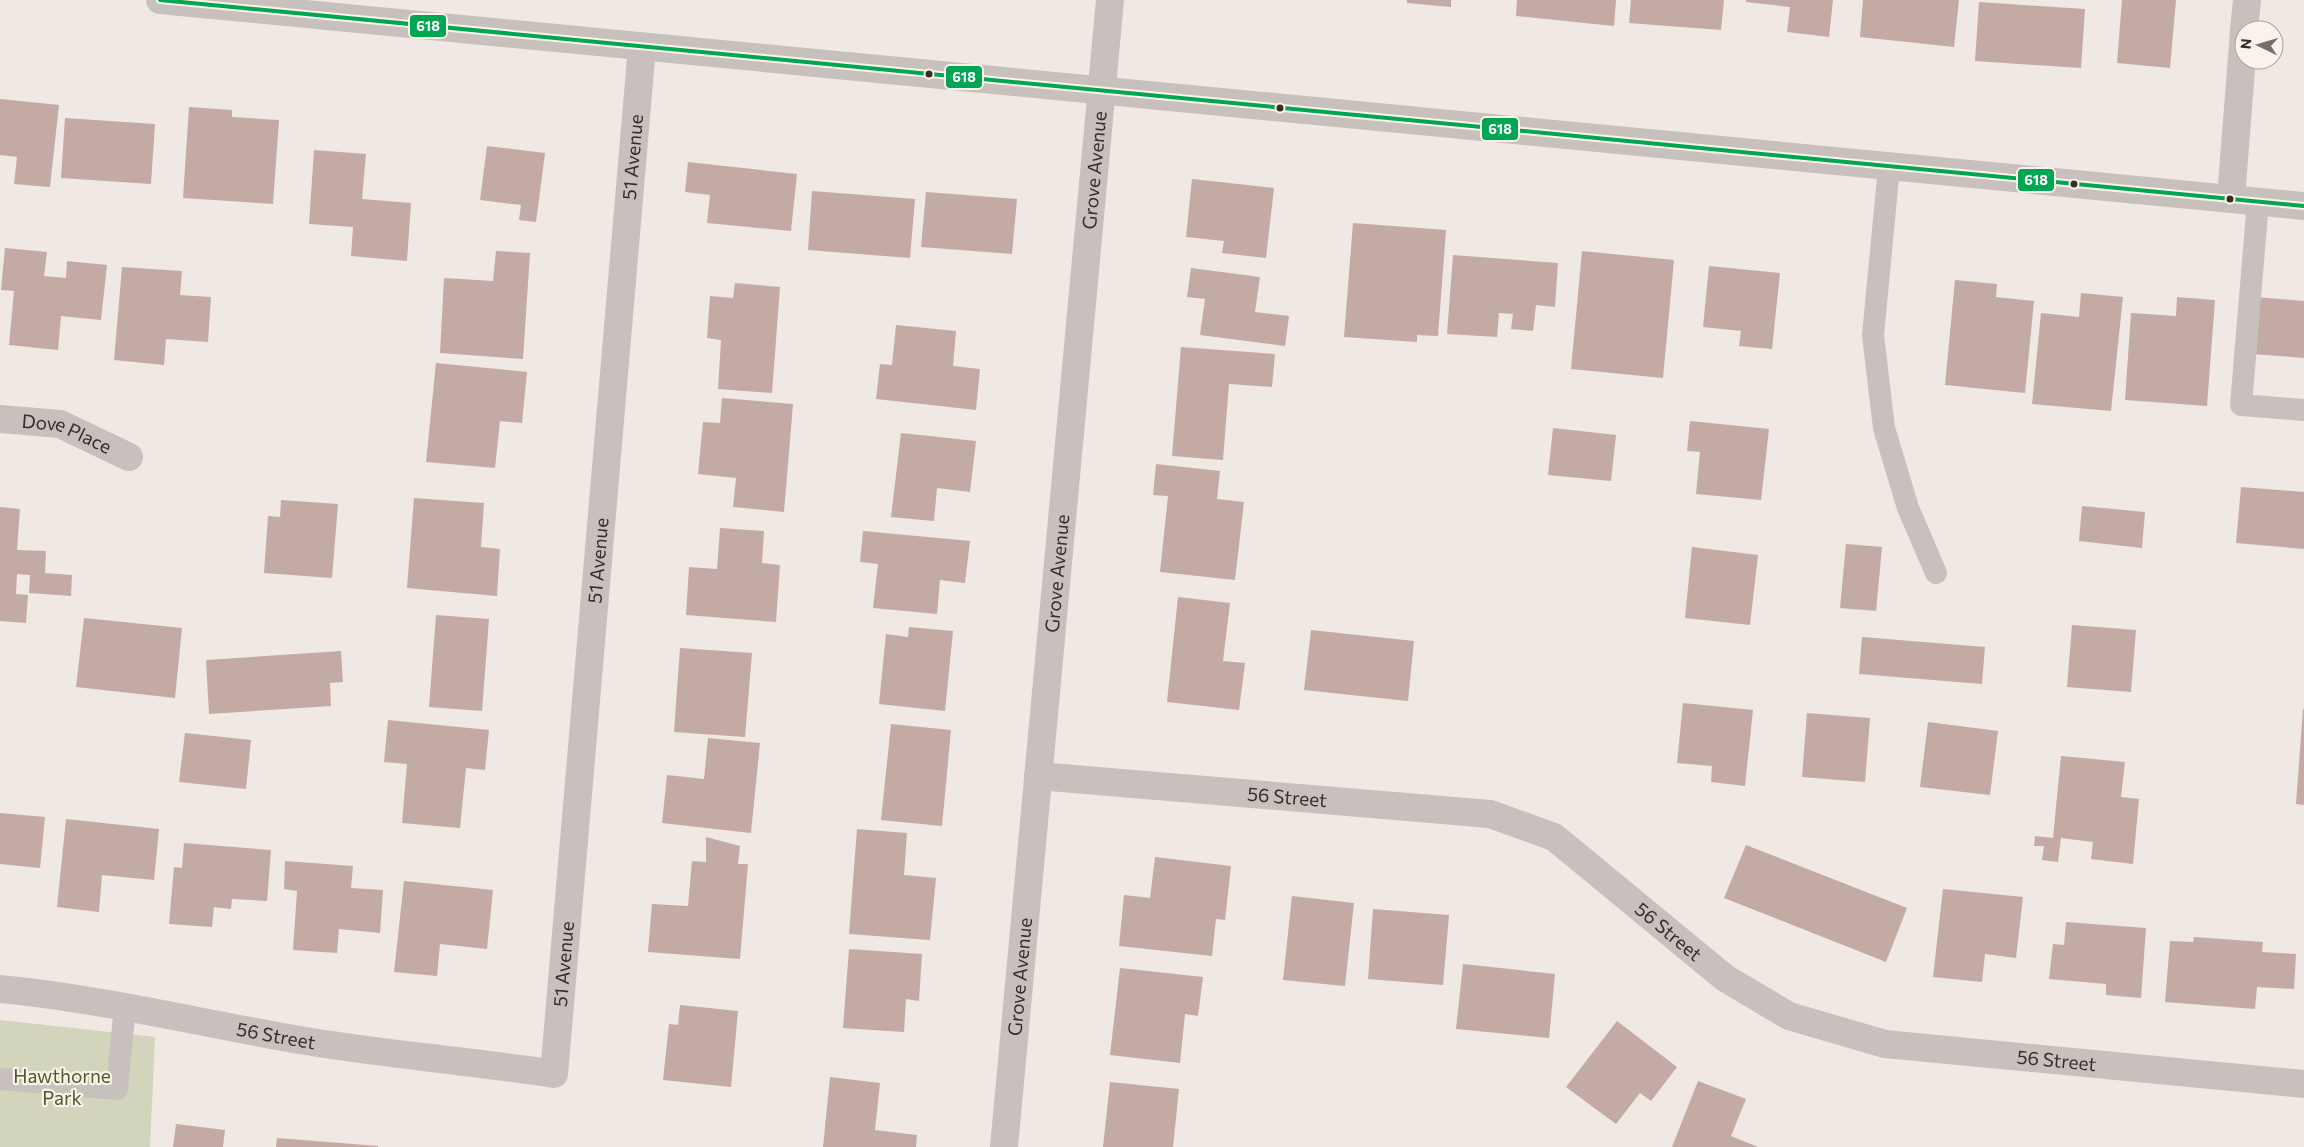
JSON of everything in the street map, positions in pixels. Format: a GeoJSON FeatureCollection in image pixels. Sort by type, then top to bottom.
{"type":"FeatureCollection","features":[{"type":"Feature","properties":{"kind":"street"},"geometry":{"type":"LineString","coordinates":[[160,0],[2304,206]]}},
{"type":"Feature","properties":{"kind":"street","name":"Grove Avenue"},"geometry":{"type":"LineString","coordinates":[[1004,1147],[1110,0]]}},
{"type":"Feature","properties":{"kind":"street"},"geometry":{"type":"LineString","coordinates":[[2245,20],[2247,0]]}},
{"type":"Feature","properties":{"kind":"street","name":"51 Avenue"},"geometry":{"type":"LineString","coordinates":[[554,1074],[642,47]]}},
{"type":"Feature","properties":{"kind":"street"},"geometry":{"type":"LineString","coordinates":[[2231,198],[2241,70]]}},
{"type":"Feature","properties":{"kind":"street","name":"Dove Place"},"geometry":{"type":"LineString","coordinates":[[0,419],[60,424],[129,457]]}},
{"type":"Feature","properties":{"kind":"street","name":"56 Street"},"geometry":{"type":"LineString","coordinates":[[1038,776],[1490,814],[1554,837],[1725,978],[1789,1016],[1885,1044],[2304,1084]]}},
{"type":"Feature","properties":{"kind":"street","name":"56 Street"},"geometry":{"type":"LineString","coordinates":[[0,989],[54,994],[125,1006],[305,1041],[554,1074]]}},
{"type":"Feature","properties":{"kind":"lane"},"geometry":{"type":"LineString","coordinates":[[1889,167],[1873,335],[1884,428],[1908,508],[1936,573]]}},
{"type":"Feature","properties":{"kind":"lane"},"geometry":{"type":"LineString","coordinates":[[2258,202],[2241,405],[2304,410]]}},
{"type":"Feature","properties":{"kind":"lane"},"geometry":{"type":"LineString","coordinates":[[0,1080],[117,1089],[125,1006]]}},
{"type":"Feature","properties":{"kind":"green space","name":"Hawthorne Park"},"geometry":{"type":"Polygon","coordinates":[[[0,1020],[155,1037],[150,1147],[0,1147],[0,1020]]]}},
{"type":"Feature","properties":{"kind":"building"},"geometry":{"type":"Polygon","coordinates":[[[1407,0],[1451,0],[1451,7],[1407,3],[1407,0]]]}},
{"type":"Feature","properties":{"kind":"building"},"geometry":{"type":"Polygon","coordinates":[[[1517,0],[1616,0],[1614,26],[1516,16],[1517,0]]]}},
{"type":"Feature","properties":{"kind":"building"},"geometry":{"type":"Polygon","coordinates":[[[1631,0],[1724,0],[1721,30],[1629,23],[1631,0]]]}},
{"type":"Feature","properties":{"kind":"building"},"geometry":{"type":"Polygon","coordinates":[[[1746,0],[1833,0],[1829,37],[1787,32],[1790,7],[1746,2],[1746,0]]]}},
{"type":"Feature","properties":{"kind":"building"},"geometry":{"type":"Polygon","coordinates":[[[1863,0],[1959,0],[1954,47],[1860,37],[1863,0]]]}},
{"type":"Feature","properties":{"kind":"building"},"geometry":{"type":"Polygon","coordinates":[[[2122,0],[2176,0],[2170,68],[2117,63],[2122,0]]]}},
{"type":"Feature","properties":{"kind":"building"},"geometry":{"type":"Polygon","coordinates":[[[1979,2],[2085,9],[2081,68],[1975,61],[1979,2]]]}},
{"type":"Feature","properties":{"kind":"building"},"geometry":{"type":"Polygon","coordinates":[[[0,99],[59,105],[50,187],[14,184],[17,157],[0,155],[0,99]]]}},
{"type":"Feature","properties":{"kind":"building"},"geometry":{"type":"Polygon","coordinates":[[[189,107],[232,110],[232,117],[279,120],[273,204],[183,198],[189,107]]]}},
{"type":"Feature","properties":{"kind":"building"},"geometry":{"type":"Polygon","coordinates":[[[65,118],[155,124],[151,184],[61,178],[65,118]]]}},
{"type":"Feature","properties":{"kind":"building"},"geometry":{"type":"Polygon","coordinates":[[[487,146],[545,153],[536,222],[519,220],[521,205],[480,200],[487,146]]]}},
{"type":"Feature","properties":{"kind":"building"},"geometry":{"type":"Polygon","coordinates":[[[314,150],[366,154],[362,199],[411,203],[407,261],[351,256],[353,227],[309,224],[314,150]]]}},
{"type":"Feature","properties":{"kind":"building"},"geometry":{"type":"Polygon","coordinates":[[[688,162],[797,174],[791,231],[707,223],[710,195],[685,192],[688,162]]]}},
{"type":"Feature","properties":{"kind":"building"},"geometry":{"type":"Polygon","coordinates":[[[1192,179],[1274,188],[1266,258],[1222,253],[1224,241],[1186,237],[1192,179]]]}},
{"type":"Feature","properties":{"kind":"building"},"geometry":{"type":"Polygon","coordinates":[[[812,191],[915,199],[910,258],[808,250],[812,191]]]}},
{"type":"Feature","properties":{"kind":"building"},"geometry":{"type":"Polygon","coordinates":[[[926,192],[1017,199],[1012,254],[921,247],[926,192]]]}},
{"type":"Feature","properties":{"kind":"building"},"geometry":{"type":"Polygon","coordinates":[[[1353,223],[1446,230],[1438,336],[1417,335],[1417,342],[1344,337],[1353,223]]]}},
{"type":"Feature","properties":{"kind":"building"},"geometry":{"type":"Polygon","coordinates":[[[5,248],[47,252],[44,276],[66,278],[67,261],[107,265],[101,320],[61,316],[58,350],[9,345],[14,291],[1,290],[5,248]]]}},
{"type":"Feature","properties":{"kind":"building"},"geometry":{"type":"Polygon","coordinates":[[[496,251],[530,253],[523,359],[440,353],[444,278],[493,281],[496,251]]]}},
{"type":"Feature","properties":{"kind":"building"},"geometry":{"type":"Polygon","coordinates":[[[1582,251],[1674,260],[1663,378],[1571,369],[1582,251]]]}},
{"type":"Feature","properties":{"kind":"building"},"geometry":{"type":"Polygon","coordinates":[[[1453,255],[1558,263],[1555,307],[1536,305],[1533,331],[1511,329],[1513,314],[1499,313],[1497,337],[1447,334],[1453,255]]]}},
{"type":"Feature","properties":{"kind":"building"},"geometry":{"type":"Polygon","coordinates":[[[1709,266],[1780,273],[1772,349],[1739,346],[1741,331],[1703,327],[1709,266]]]}},
{"type":"Feature","properties":{"kind":"building"},"geometry":{"type":"Polygon","coordinates":[[[122,267],[182,271],[180,295],[211,297],[208,342],[166,339],[164,365],[114,360],[122,267]]]}},
{"type":"Feature","properties":{"kind":"building"},"geometry":{"type":"Polygon","coordinates":[[[1191,268],[1260,277],[1255,312],[1289,316],[1285,346],[1200,335],[1205,299],[1187,297],[1191,268]]]}},
{"type":"Feature","properties":{"kind":"building"},"geometry":{"type":"Polygon","coordinates":[[[1955,280],[1997,284],[1996,297],[2034,301],[2025,393],[1945,385],[1955,280]]]}},
{"type":"Feature","properties":{"kind":"building"},"geometry":{"type":"Polygon","coordinates":[[[735,283],[780,287],[772,393],[718,389],[721,340],[707,338],[710,296],[733,298],[735,283]]]}},
{"type":"Feature","properties":{"kind":"building"},"geometry":{"type":"Polygon","coordinates":[[[2081,293],[2123,297],[2111,411],[2032,404],[2041,313],[2079,317],[2081,293]]]}},
{"type":"Feature","properties":{"kind":"building"},"geometry":{"type":"Polygon","coordinates":[[[2177,297],[2215,300],[2207,406],[2125,400],[2131,313],[2176,316],[2177,297]]]}},
{"type":"Feature","properties":{"kind":"building"},"geometry":{"type":"Polygon","coordinates":[[[2257,297],[2304,301],[2304,358],[2253,354],[2257,297]]]}},
{"type":"Feature","properties":{"kind":"building"},"geometry":{"type":"Polygon","coordinates":[[[896,325],[956,331],[953,366],[980,369],[976,410],[876,399],[880,364],[892,365],[896,325]]]}},
{"type":"Feature","properties":{"kind":"building"},"geometry":{"type":"Polygon","coordinates":[[[1181,347],[1275,354],[1272,387],[1229,384],[1223,460],[1172,456],[1181,347]]]}},
{"type":"Feature","properties":{"kind":"building"},"geometry":{"type":"Polygon","coordinates":[[[436,363],[527,372],[522,423],[500,421],[495,468],[426,462],[436,363]]]}},
{"type":"Feature","properties":{"kind":"building"},"geometry":{"type":"Polygon","coordinates":[[[722,398],[793,404],[784,512],[733,507],[736,478],[698,474],[703,422],[720,423],[722,398]]]}},
{"type":"Feature","properties":{"kind":"building"},"geometry":{"type":"Polygon","coordinates":[[[1690,421],[1769,429],[1761,500],[1696,494],[1700,452],[1687,451],[1690,421]]]}},
{"type":"Feature","properties":{"kind":"building"},"geometry":{"type":"Polygon","coordinates":[[[1553,428],[1616,435],[1611,481],[1548,475],[1553,428]]]}},
{"type":"Feature","properties":{"kind":"building"},"geometry":{"type":"Polygon","coordinates":[[[901,433],[976,441],[970,492],[937,488],[934,521],[891,517],[901,433]]]}},
{"type":"Feature","properties":{"kind":"building"},"geometry":{"type":"Polygon","coordinates":[[[1156,464],[1220,471],[1217,499],[1244,502],[1235,580],[1160,572],[1168,496],[1153,495],[1156,464]]]}},
{"type":"Feature","properties":{"kind":"building"},"geometry":{"type":"Polygon","coordinates":[[[2241,487],[2304,492],[2304,549],[2236,543],[2241,487]]]}},
{"type":"Feature","properties":{"kind":"building"},"geometry":{"type":"Polygon","coordinates":[[[414,498],[484,503],[481,547],[500,549],[497,596],[407,588],[414,498]]]}},
{"type":"Feature","properties":{"kind":"building"},"geometry":{"type":"Polygon","coordinates":[[[281,500],[338,504],[332,578],[264,573],[268,516],[280,517],[281,500]]]}},
{"type":"Feature","properties":{"kind":"building"},"geometry":{"type":"Polygon","coordinates":[[[2082,506],[2145,512],[2142,548],[2079,541],[2082,506]]]}},
{"type":"Feature","properties":{"kind":"building"},"geometry":{"type":"Polygon","coordinates":[[[0,507],[20,509],[17,550],[46,551],[45,573],[72,575],[71,596],[29,593],[30,575],[17,574],[16,594],[28,595],[26,623],[0,621],[0,507]]]}},
{"type":"Feature","properties":{"kind":"building"},"geometry":{"type":"Polygon","coordinates":[[[720,528],[764,531],[762,563],[780,565],[776,622],[686,615],[689,567],[717,569],[720,528]]]}},
{"type":"Feature","properties":{"kind":"building"},"geometry":{"type":"Polygon","coordinates":[[[863,531],[970,541],[965,583],[940,580],[937,614],[873,608],[878,564],[860,562],[863,531]]]}},
{"type":"Feature","properties":{"kind":"building"},"geometry":{"type":"Polygon","coordinates":[[[1846,544],[1882,547],[1876,611],[1840,608],[1846,544]]]}},
{"type":"Feature","properties":{"kind":"building"},"geometry":{"type":"Polygon","coordinates":[[[1692,547],[1758,555],[1750,625],[1685,618],[1692,547]]]}},
{"type":"Feature","properties":{"kind":"building"},"geometry":{"type":"Polygon","coordinates":[[[1178,597],[1230,603],[1223,661],[1245,663],[1239,710],[1167,702],[1178,597]]]}},
{"type":"Feature","properties":{"kind":"building"},"geometry":{"type":"Polygon","coordinates":[[[436,615],[489,619],[482,711],[429,707],[436,615]]]}},
{"type":"Feature","properties":{"kind":"building"},"geometry":{"type":"Polygon","coordinates":[[[84,618],[182,628],[175,698],[76,687],[84,618]]]}},
{"type":"Feature","properties":{"kind":"building"},"geometry":{"type":"Polygon","coordinates":[[[2072,625],[2136,630],[2131,692],[2067,687],[2072,625]]]}},
{"type":"Feature","properties":{"kind":"building"},"geometry":{"type":"Polygon","coordinates":[[[909,627],[953,631],[945,711],[879,704],[886,634],[908,637],[909,627]]]}},
{"type":"Feature","properties":{"kind":"building"},"geometry":{"type":"Polygon","coordinates":[[[1311,630],[1414,641],[1408,701],[1304,690],[1311,630]]]}},
{"type":"Feature","properties":{"kind":"building"},"geometry":{"type":"Polygon","coordinates":[[[1862,637],[1985,647],[1982,684],[1859,674],[1862,637]]]}},
{"type":"Feature","properties":{"kind":"building"},"geometry":{"type":"Polygon","coordinates":[[[680,648],[752,653],[745,737],[674,732],[680,648]]]}},
{"type":"Feature","properties":{"kind":"building"},"geometry":{"type":"Polygon","coordinates":[[[341,651],[343,682],[330,683],[331,706],[209,714],[206,660],[341,651]]]}},
{"type":"Feature","properties":{"kind":"building"},"geometry":{"type":"Polygon","coordinates":[[[1683,703],[1753,710],[1745,786],[1711,782],[1712,766],[1677,763],[1683,703]]]}},
{"type":"Feature","properties":{"kind":"building"},"geometry":{"type":"Polygon","coordinates":[[[2304,709],[2304,805],[2296,804],[2304,709]]]}},
{"type":"Feature","properties":{"kind":"building"},"geometry":{"type":"Polygon","coordinates":[[[1807,713],[1870,718],[1865,782],[1802,777],[1807,713]]]}},
{"type":"Feature","properties":{"kind":"building"},"geometry":{"type":"Polygon","coordinates":[[[388,720],[489,730],[485,770],[466,768],[460,828],[402,823],[407,764],[384,762],[388,720]]]}},
{"type":"Feature","properties":{"kind":"building"},"geometry":{"type":"Polygon","coordinates":[[[1928,722],[1998,731],[1990,795],[1920,787],[1928,722]]]}},
{"type":"Feature","properties":{"kind":"building"},"geometry":{"type":"Polygon","coordinates":[[[891,724],[951,730],[942,826],[881,820],[891,724]]]}},
{"type":"Feature","properties":{"kind":"building"},"geometry":{"type":"Polygon","coordinates":[[[185,733],[251,740],[246,789],[179,782],[185,733]]]}},
{"type":"Feature","properties":{"kind":"building"},"geometry":{"type":"Polygon","coordinates":[[[708,738],[760,743],[751,833],[662,823],[667,775],[704,779],[708,738]]]}},
{"type":"Feature","properties":{"kind":"building"},"geometry":{"type":"Polygon","coordinates":[[[2061,756],[2125,762],[2121,797],[2139,799],[2133,864],[2091,859],[2093,842],[2061,838],[2058,862],[2042,860],[2044,846],[2034,846],[2035,836],[2053,838],[2061,756]]]}},
{"type":"Feature","properties":{"kind":"building"},"geometry":{"type":"Polygon","coordinates":[[[0,813],[45,817],[40,868],[0,864],[0,813]]]}},
{"type":"Feature","properties":{"kind":"building"},"geometry":{"type":"Polygon","coordinates":[[[66,819],[159,829],[154,880],[102,875],[99,912],[57,907],[66,819]]]}},
{"type":"Feature","properties":{"kind":"building"},"geometry":{"type":"Polygon","coordinates":[[[857,829],[907,833],[904,875],[936,878],[930,940],[849,934],[857,829]]]}},
{"type":"Feature","properties":{"kind":"building"},"geometry":{"type":"Polygon","coordinates":[[[706,837],[740,846],[738,864],[748,864],[740,959],[648,952],[652,904],[688,906],[692,861],[706,862],[706,837]]]}},
{"type":"Feature","properties":{"kind":"building"},"geometry":{"type":"Polygon","coordinates":[[[184,843],[271,850],[267,901],[232,899],[231,909],[214,907],[212,927],[169,924],[174,867],[182,868],[184,843]]]}},
{"type":"Feature","properties":{"kind":"building"},"geometry":{"type":"Polygon","coordinates":[[[1746,845],[1907,908],[1886,962],[1724,898],[1746,845]]]}},
{"type":"Feature","properties":{"kind":"building"},"geometry":{"type":"Polygon","coordinates":[[[1155,857],[1231,866],[1225,920],[1216,919],[1212,956],[1119,946],[1124,895],[1150,898],[1155,857]]]}},
{"type":"Feature","properties":{"kind":"building"},"geometry":{"type":"Polygon","coordinates":[[[285,861],[353,866],[351,888],[383,890],[380,933],[339,929],[337,953],[293,950],[297,891],[284,889],[285,861]]]}},
{"type":"Feature","properties":{"kind":"building"},"geometry":{"type":"Polygon","coordinates":[[[404,881],[493,890],[487,949],[440,944],[437,976],[394,972],[404,881]]]}},
{"type":"Feature","properties":{"kind":"building"},"geometry":{"type":"Polygon","coordinates":[[[1943,889],[2023,897],[2016,958],[1985,954],[1982,982],[1933,977],[1943,889]]]}},
{"type":"Feature","properties":{"kind":"building"},"geometry":{"type":"Polygon","coordinates":[[[1292,896],[1354,903],[1345,986],[1283,980],[1292,896]]]}},
{"type":"Feature","properties":{"kind":"building"},"geometry":{"type":"Polygon","coordinates":[[[1373,909],[1449,915],[1443,985],[1368,979],[1373,909]]]}},
{"type":"Feature","properties":{"kind":"building"},"geometry":{"type":"Polygon","coordinates":[[[2066,922],[2146,928],[2141,998],[2106,995],[2106,984],[2049,979],[2053,944],[2064,945],[2066,922]]]}},
{"type":"Feature","properties":{"kind":"building"},"geometry":{"type":"Polygon","coordinates":[[[2194,937],[2263,942],[2262,952],[2296,954],[2294,989],[2257,987],[2255,1009],[2165,1002],[2170,941],[2193,942],[2194,937]]]}},
{"type":"Feature","properties":{"kind":"building"},"geometry":{"type":"Polygon","coordinates":[[[849,949],[922,954],[919,1001],[906,999],[904,1032],[843,1028],[849,949]]]}},
{"type":"Feature","properties":{"kind":"building"},"geometry":{"type":"Polygon","coordinates":[[[1463,964],[1555,974],[1549,1038],[1456,1029],[1463,964]]]}},
{"type":"Feature","properties":{"kind":"building"},"geometry":{"type":"Polygon","coordinates":[[[1120,968],[1203,977],[1198,1016],[1185,1014],[1180,1063],[1110,1055],[1120,968]]]}},
{"type":"Feature","properties":{"kind":"building"},"geometry":{"type":"Polygon","coordinates":[[[680,1005],[738,1011],[731,1087],[663,1080],[669,1024],[678,1025],[680,1005]]]}},
{"type":"Feature","properties":{"kind":"building"},"geometry":{"type":"Polygon","coordinates":[[[1617,1021],[1677,1067],[1651,1101],[1640,1093],[1616,1124],[1566,1087],[1617,1021]]]}},
{"type":"Feature","properties":{"kind":"building"},"geometry":{"type":"Polygon","coordinates":[[[830,1077],[880,1083],[875,1130],[917,1135],[916,1147],[823,1147],[830,1077]]]}},
{"type":"Feature","properties":{"kind":"building"},"geometry":{"type":"Polygon","coordinates":[[[1698,1081],[1746,1099],[1731,1136],[1758,1147],[1672,1147],[1698,1081]]]}},
{"type":"Feature","properties":{"kind":"building"},"geometry":{"type":"Polygon","coordinates":[[[1110,1082],[1179,1089],[1173,1147],[1103,1147],[1110,1082]]]}},
{"type":"Feature","properties":{"kind":"building"},"geometry":{"type":"Polygon","coordinates":[[[176,1124],[225,1130],[223,1147],[173,1147],[176,1124]]]}},
{"type":"Feature","properties":{"kind":"building"},"geometry":{"type":"Polygon","coordinates":[[[277,1138],[378,1146],[378,1147],[276,1147],[277,1138]]]}},
{"type":"Feature","properties":{"kind":"transit line","name":"618"},"geometry":{"type":"LineString","coordinates":[[160,0],[2304,206]]}}]}
